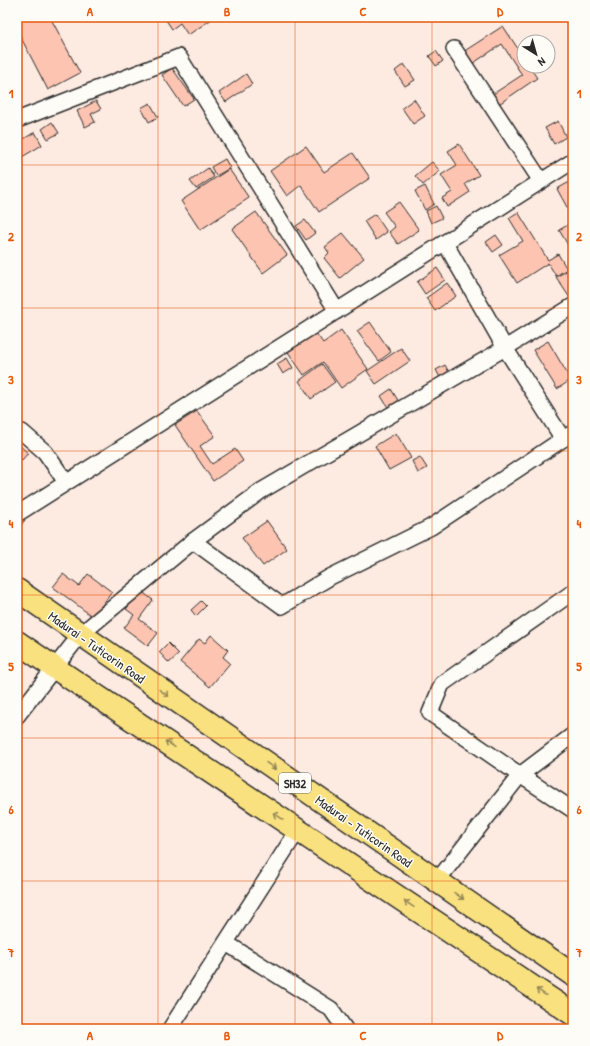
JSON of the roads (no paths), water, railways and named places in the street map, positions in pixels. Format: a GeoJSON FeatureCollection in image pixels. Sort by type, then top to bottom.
{"type":"FeatureCollection","features":[{"type":"Feature","properties":{"kind":"main road","name":"Madurai - Tuticorin Road"},"geometry":{"type":"LineString","coordinates":[[17,590],[573,976]]}},
{"type":"Feature","properties":{"kind":"main road"},"geometry":{"type":"LineString","coordinates":[[17,642],[573,1014]]}},
{"type":"Feature","properties":{"kind":"street"},"geometry":{"type":"LineString","coordinates":[[454,49],[541,181]]}},
{"type":"Feature","properties":{"kind":"street"},"geometry":{"type":"LineString","coordinates":[[17,120],[179,57],[336,311]]}},
{"type":"Feature","properties":{"kind":"street"},"geometry":{"type":"LineString","coordinates":[[17,514],[573,161]]}},
{"type":"Feature","properties":{"kind":"street"},"geometry":{"type":"LineString","coordinates":[[193,540],[282,606],[330,577],[431,527],[568,436],[505,348],[445,243]]}},
{"type":"Feature","properties":{"kind":"street"},"geometry":{"type":"LineString","coordinates":[[17,716],[80,635],[193,540],[261,491],[505,348],[573,306]]}},
{"type":"Feature","properties":{"kind":"street"},"geometry":{"type":"LineString","coordinates":[[22,432],[45,452],[66,482]]}},
{"type":"Feature","properties":{"kind":"street"},"geometry":{"type":"LineString","coordinates":[[573,592],[442,684],[430,713],[573,810]]}},
{"type":"Feature","properties":{"kind":"street"},"geometry":{"type":"LineString","coordinates":[[437,881],[520,775],[573,735]]}},
{"type":"Feature","properties":{"kind":"street"},"geometry":{"type":"LineString","coordinates":[[170,1029],[298,830]]}},
{"type":"Feature","properties":{"kind":"street"},"geometry":{"type":"LineString","coordinates":[[226,943],[331,1009],[345,1029]]}}]}
